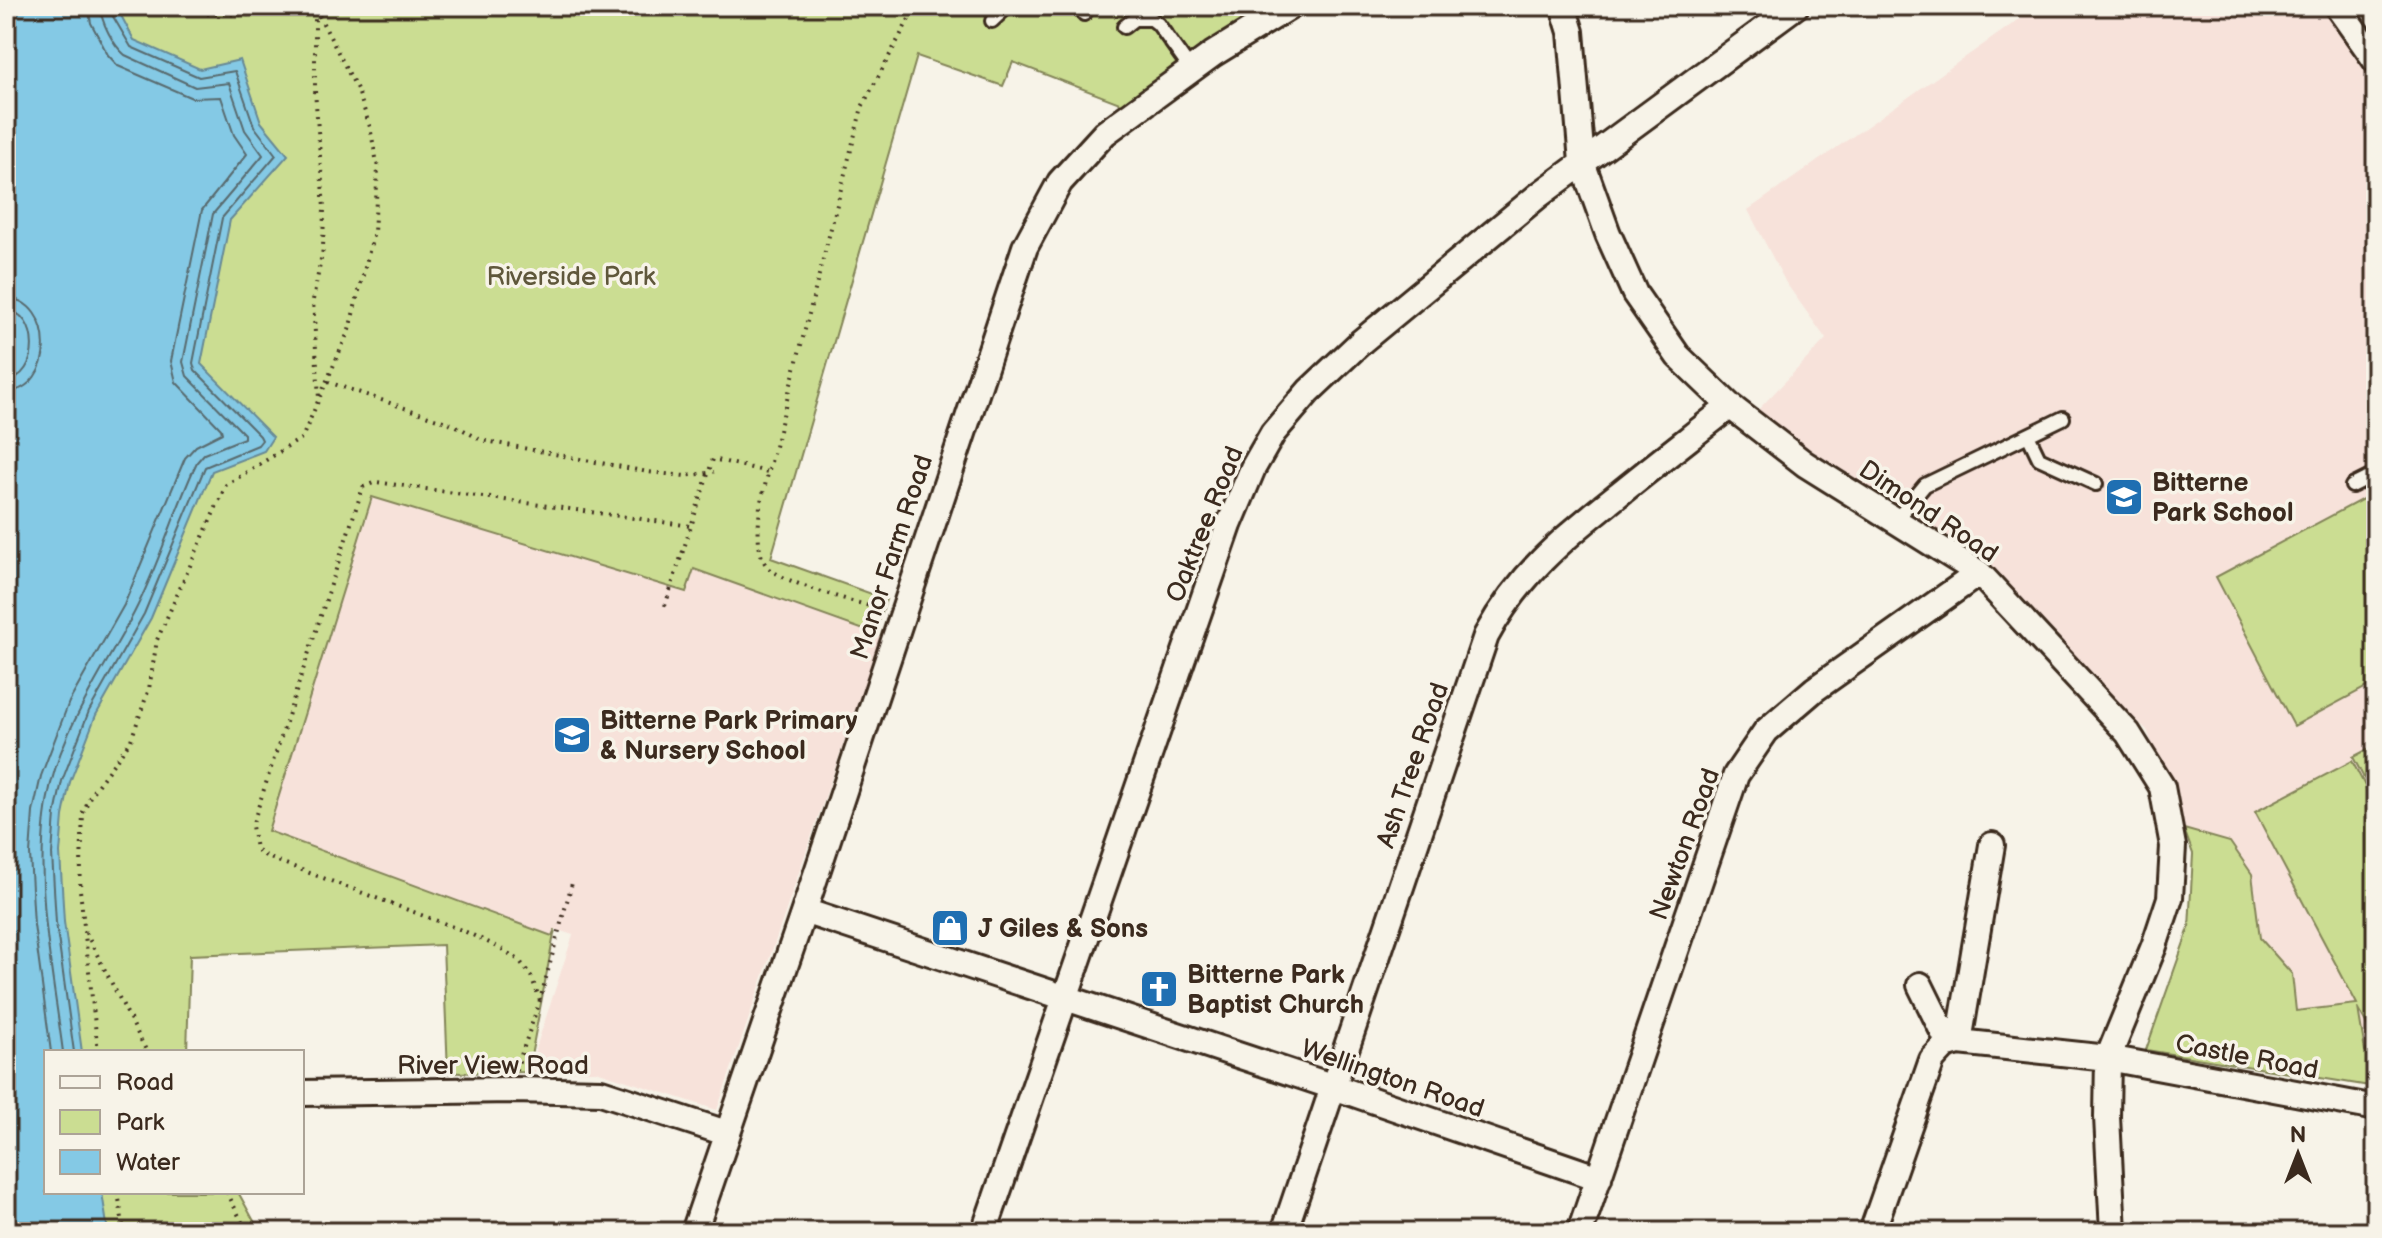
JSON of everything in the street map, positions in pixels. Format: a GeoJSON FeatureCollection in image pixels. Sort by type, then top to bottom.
{"type":"FeatureCollection","features":[{"type":"Feature","properties":{"kind":"street","name":"Manor Farm Road"},"geometry":{"type":"LineString","coordinates":[[694,1232],[1025,247],[1060,182],[1105,133],[1191,70],[1291,6]]}},
{"type":"Feature","properties":{"kind":"street","name":"Oaktree Road"},"geometry":{"type":"LineString","coordinates":[[984,1232],[1229,525],[1253,468],[1273,433],[1309,391],[1362,341],[1539,195],[1796,6]]}},
{"type":"Feature","properties":{"kind":"street"},"geometry":{"type":"LineString","coordinates":[[2337,6],[2376,61]]}},
{"type":"Feature","properties":{"kind":"street","name":"Dimond Road"},"geometry":{"type":"LineString","coordinates":[[1564,7],[1571,32],[1582,162],[1608,234],[1635,294],[1678,356],[1730,406],[1805,464],[1979,573],[2128,733],[2162,787],[2173,846],[2170,898],[2154,946],[2108,1058],[2107,1117],[2113,1232]]}},
{"type":"Feature","properties":{"kind":"street","name":"Ash Tree Road"},"geometry":{"type":"LineString","coordinates":[[1284,1232],[1481,646],[1502,607],[1554,547],[1730,406]]}},
{"type":"Feature","properties":{"kind":"street","name":"Newton Road"},"geometry":{"type":"LineString","coordinates":[[1580,1232],[1736,775],[1766,731],[1815,689],[1979,573]]}},
{"type":"Feature","properties":{"kind":"street"},"geometry":{"type":"LineString","coordinates":[[1954,1043],[1992,845]]}},
{"type":"Feature","properties":{"kind":"street","name":"Wellington Road"},"geometry":{"type":"LineString","coordinates":[[804,911],[1599,1178]]}},
{"type":"Feature","properties":{"kind":"street"},"geometry":{"type":"LineString","coordinates":[[1920,985],[1954,1043]]}},
{"type":"Feature","properties":{"kind":"street"},"geometry":{"type":"LineString","coordinates":[[1872,1232],[1932,1060],[1945,1046],[1954,1043]]}},
{"type":"Feature","properties":{"kind":"street","name":"Castle Road"},"geometry":{"type":"LineString","coordinates":[[1954,1043],[2108,1058],[2376,1108]]}},
{"type":"Feature","properties":{"kind":"street","name":"River View Road"},"geometry":{"type":"LineString","coordinates":[[304,1093],[601,1092],[726,1133]]}},
{"type":"Feature","properties":{"kind":"lane"},"geometry":{"type":"LineString","coordinates":[[992,21],[1008,6]]}},
{"type":"Feature","properties":{"kind":"lane"},"geometry":{"type":"LineString","coordinates":[[1135,6],[1173,42],[1191,70]]}},
{"type":"Feature","properties":{"kind":"lane"},"geometry":{"type":"LineString","coordinates":[[1124,27],[1134,19],[1152,19]]}},
{"type":"Feature","properties":{"kind":"lane"},"geometry":{"type":"LineString","coordinates":[[1895,521],[1925,485],[2063,418]]}},
{"type":"Feature","properties":{"kind":"lane"},"geometry":{"type":"LineString","coordinates":[[2028,435],[2039,458],[2096,484]]}},
{"type":"Feature","properties":{"kind":"lane"},"geometry":{"type":"LineString","coordinates":[[2352,486],[2376,474]]}},
{"type":"Feature","properties":{"kind":"path"},"geometry":{"type":"LineString","coordinates":[[900,616],[780,576],[765,565],[761,551],[760,505],[862,107],[916,6]]}},
{"type":"Feature","properties":{"kind":"path"},"geometry":{"type":"LineString","coordinates":[[207,14],[284,15],[314,7]]}},
{"type":"Feature","properties":{"kind":"path"},"geometry":{"type":"LineString","coordinates":[[98,1050],[80,890],[83,813],[91,794],[131,740],[149,689],[157,640],[226,485],[302,438],[349,330],[371,246],[378,168],[370,127],[358,91],[314,7]]}},
{"type":"Feature","properties":{"kind":"path"},"geometry":{"type":"LineString","coordinates":[[314,7],[315,91],[324,208],[323,249],[313,300],[319,402]]}},
{"type":"Feature","properties":{"kind":"path"},"geometry":{"type":"LineString","coordinates":[[328,382],[455,425],[481,440],[648,472],[685,476],[712,472]]}},
{"type":"Feature","properties":{"kind":"path"},"geometry":{"type":"LineString","coordinates":[[665,606],[712,472],[713,459],[768,472]]}},
{"type":"Feature","properties":{"kind":"path"},"geometry":{"type":"LineString","coordinates":[[540,1000],[531,976],[519,960],[500,948],[464,931],[267,857],[256,849],[252,826],[363,487],[376,482],[691,526]]}},
{"type":"Feature","properties":{"kind":"path"},"geometry":{"type":"LineString","coordinates":[[508,1091],[540,1000],[572,883]]}},
{"type":"Feature","properties":{"kind":"path"},"geometry":{"type":"LineString","coordinates":[[84,931],[146,1050]]}},
{"type":"Feature","properties":{"kind":"path"},"geometry":{"type":"LineString","coordinates":[[118,1194],[124,1232]]}},
{"type":"Feature","properties":{"kind":"path"},"geometry":{"type":"LineString","coordinates":[[228,1194],[247,1232]]}},
{"type":"Feature","properties":{"kind":"shaded area","name":"Bitterne Park School"},"geometry":{"type":"Polygon","coordinates":[[[2038,6],[2323,6],[2376,81],[2376,1087],[2146,1050],[2189,929],[2193,854],[2147,730],[1988,581],[1755,413],[1826,339],[1786,283],[1748,210],[2038,6]]]}},
{"type":"Feature","properties":{"kind":"shaded area","name":"Bitterne Park Primary & Nursery School"},"geometry":{"type":"Polygon","coordinates":[[[372,497],[685,592],[694,569],[880,638],[717,1110],[596,1071],[528,1072],[573,935],[555,929],[553,936],[268,831],[372,497]]]}},
{"type":"Feature","properties":{"kind":"green space","name":"Riverside Park"},"geometry":{"type":"Polygon","coordinates":[[[6,6],[1270,6],[1122,104],[1013,62],[1003,86],[917,56],[771,558],[886,599],[875,634],[694,569],[686,592],[372,497],[268,831],[552,936],[555,929],[528,1072],[448,1073],[443,945],[190,955],[187,1050],[44,1050],[44,1194],[239,1194],[260,1232],[6,1232],[6,6]]]}},
{"type":"Feature","properties":{"kind":"green space"},"geometry":{"type":"Polygon","coordinates":[[[2376,492],[2376,682],[2294,726],[2216,577],[2376,492]]]}},
{"type":"Feature","properties":{"kind":"green space"},"geometry":{"type":"Polygon","coordinates":[[[2376,745],[2376,801],[2353,757],[2376,745]]]}},
{"type":"Feature","properties":{"kind":"green space"},"geometry":{"type":"Polygon","coordinates":[[[2352,761],[2376,807],[2376,1041],[2358,1008],[2365,1051],[2376,1047],[2376,1087],[2146,1050],[2189,928],[2193,854],[2184,829],[2230,842],[2252,874],[2260,938],[2292,974],[2296,1011],[2357,1004],[2255,812],[2352,761]]]}},
{"type":"Feature","properties":{"kind":"water"},"geometry":{"type":"Polygon","coordinates":[[[6,6],[116,6],[134,40],[200,69],[240,60],[261,122],[288,155],[230,220],[201,364],[273,437],[264,451],[212,471],[151,618],[96,715],[70,782],[63,816],[60,853],[64,922],[82,1050],[44,1050],[44,1194],[102,1194],[108,1232],[6,1232],[6,372],[14,349],[6,311],[6,6]]]}},
{"type":"Feature","properties":{"kind":"place","name":"Bitterne Park School"},"geometry":{"type":"Point","coordinates":[2124,497]}},
{"type":"Feature","properties":{"kind":"place","name":"Bitterne Park Primary & Nursery School"},"geometry":{"type":"Point","coordinates":[572,735]}},
{"type":"Feature","properties":{"kind":"place","name":"J Giles & Sons"},"geometry":{"type":"Point","coordinates":[950,928]}},
{"type":"Feature","properties":{"kind":"place","name":"Bitterne Park Baptist Church"},"geometry":{"type":"Point","coordinates":[1159,989]}}]}
